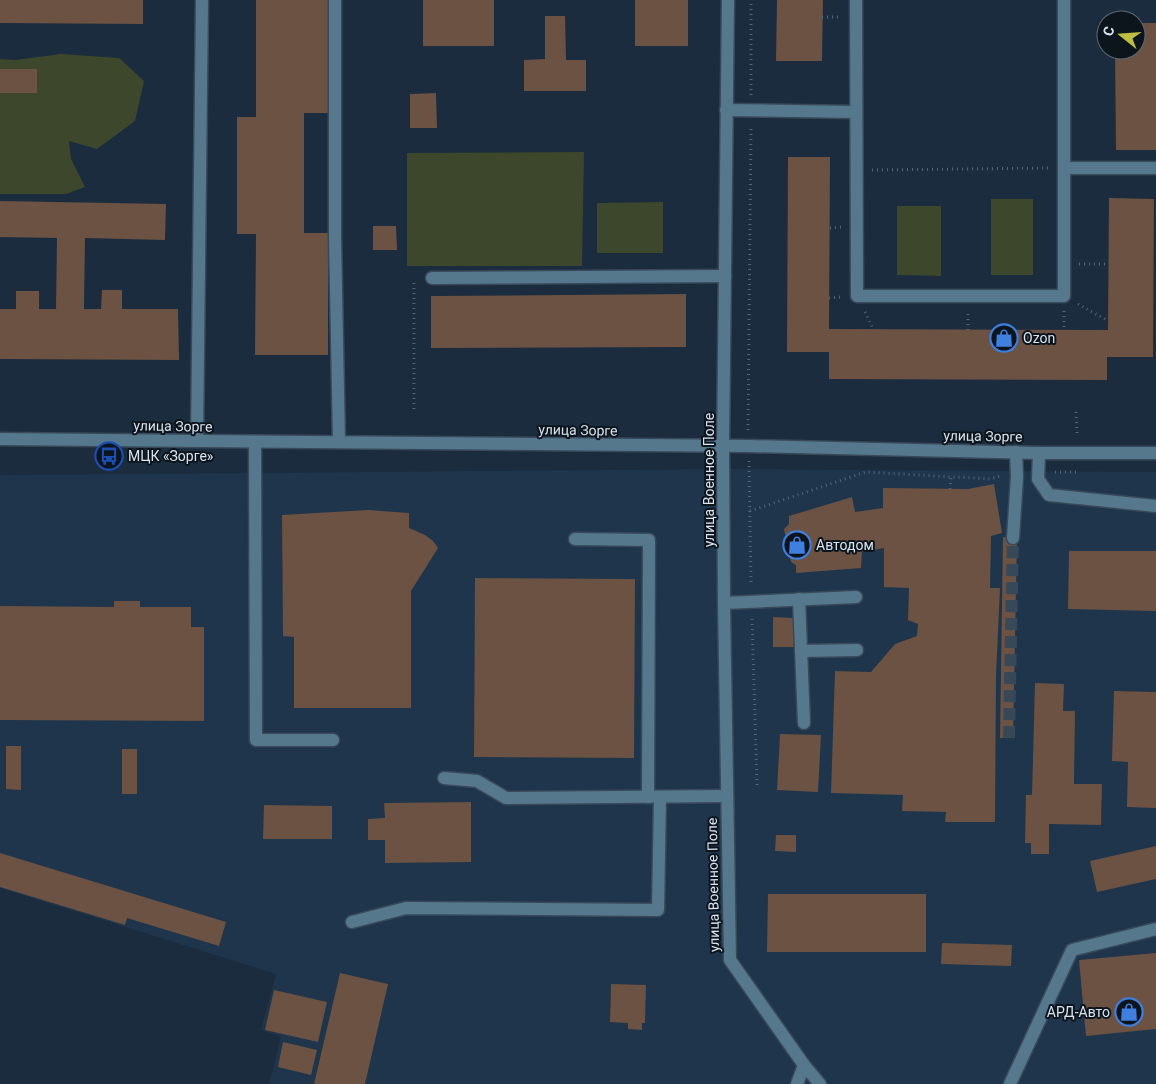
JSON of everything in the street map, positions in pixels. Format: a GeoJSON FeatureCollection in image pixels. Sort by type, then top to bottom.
{"type":"FeatureCollection","features":[{"type":"Feature","properties":{"kind":"street"},"geometry":{"type":"LineString","coordinates":[[197,441],[202,0]]}},
{"type":"Feature","properties":{"kind":"street"},"geometry":{"type":"LineString","coordinates":[[335,0],[335,227],[339,442]]}},
{"type":"Feature","properties":{"kind":"street","name":"улица Военное Поле"},"geometry":{"type":"LineString","coordinates":[[728,0],[723,447],[726,796],[730,960],[804,1065]]}},
{"type":"Feature","properties":{"kind":"street"},"geometry":{"type":"LineString","coordinates":[[856,0],[857,296],[1064,296],[1064,0]]}},
{"type":"Feature","properties":{"kind":"street"},"geometry":{"type":"LineString","coordinates":[[726,110],[856,112]]}},
{"type":"Feature","properties":{"kind":"street"},"geometry":{"type":"LineString","coordinates":[[1064,168],[1156,168]]}},
{"type":"Feature","properties":{"kind":"street"},"geometry":{"type":"LineString","coordinates":[[432,278],[725,276]]}},
{"type":"Feature","properties":{"kind":"street","name":"улица Зорге"},"geometry":{"type":"LineString","coordinates":[[0,439],[748,446],[1039,453],[1156,453]]}},
{"type":"Feature","properties":{"kind":"street"},"geometry":{"type":"LineString","coordinates":[[255,442],[256,740],[333,740]]}},
{"type":"Feature","properties":{"kind":"street"},"geometry":{"type":"LineString","coordinates":[[1013,538],[1017,477],[1016,452]]}},
{"type":"Feature","properties":{"kind":"street"},"geometry":{"type":"LineString","coordinates":[[1039,453],[1038,478],[1049,495],[1156,506]]}},
{"type":"Feature","properties":{"kind":"street"},"geometry":{"type":"LineString","coordinates":[[352,922],[406,908],[658,910],[649,540],[575,539]]}},
{"type":"Feature","properties":{"kind":"street"},"geometry":{"type":"LineString","coordinates":[[724,603],[856,596]]}},
{"type":"Feature","properties":{"kind":"street"},"geometry":{"type":"LineString","coordinates":[[799,599],[804,723]]}},
{"type":"Feature","properties":{"kind":"street"},"geometry":{"type":"LineString","coordinates":[[801,651],[857,650]]}},
{"type":"Feature","properties":{"kind":"street"},"geometry":{"type":"LineString","coordinates":[[444,778],[476,781],[506,798],[726,796]]}},
{"type":"Feature","properties":{"kind":"street"},"geometry":{"type":"LineString","coordinates":[[1010,1084],[1072,950],[1156,929]]}},
{"type":"Feature","properties":{"kind":"street"},"geometry":{"type":"LineString","coordinates":[[797,1084],[804,1065],[820,1084]]}},
{"type":"Feature","properties":{"kind":"path"},"geometry":{"type":"LineString","coordinates":[[751,0],[748,446],[757,785]]}},
{"type":"Feature","properties":{"kind":"path"},"geometry":{"type":"LineString","coordinates":[[857,170],[1064,168]]}},
{"type":"Feature","properties":{"kind":"path"},"geometry":{"type":"LineString","coordinates":[[1064,264],[1108,264]]}},
{"type":"Feature","properties":{"kind":"path"},"geometry":{"type":"LineString","coordinates":[[414,409],[414,277],[432,278]]}},
{"type":"Feature","properties":{"kind":"path"},"geometry":{"type":"LineString","coordinates":[[1064,296],[1108,321]]}},
{"type":"Feature","properties":{"kind":"path"},"geometry":{"type":"LineString","coordinates":[[750,511],[866,472],[990,479]]}},
{"type":"Feature","properties":{"kind":"path"},"geometry":{"type":"LineString","coordinates":[[950,489],[951,477]]}},
{"type":"Feature","properties":{"kind":"shaded area"},"geometry":{"type":"Polygon","coordinates":[[[732,469],[1156,472],[1156,1084],[269,1084],[281,1037],[261,1030],[276,974],[0,888],[0,475],[732,469]]]}},
{"type":"Feature","properties":{"kind":"green space"},"geometry":{"type":"Polygon","coordinates":[[[61,54],[119,58],[144,81],[135,121],[97,149],[69,141],[71,159],[85,187],[66,194],[0,194],[0,59],[15,60],[61,54]]]}},
{"type":"Feature","properties":{"kind":"green space"},"geometry":{"type":"Polygon","coordinates":[[[584,152],[582,266],[407,266],[407,153],[584,152]]]}},
{"type":"Feature","properties":{"kind":"green space"},"geometry":{"type":"Polygon","coordinates":[[[991,199],[1033,199],[1033,275],[991,275],[991,199]]]}},
{"type":"Feature","properties":{"kind":"green space"},"geometry":{"type":"Polygon","coordinates":[[[663,202],[663,253],[597,253],[597,203],[663,202]]]}},
{"type":"Feature","properties":{"kind":"green space"},"geometry":{"type":"Polygon","coordinates":[[[897,206],[941,206],[941,276],[897,275],[897,206]]]}},
{"type":"Feature","properties":{"kind":"building"},"geometry":{"type":"Polygon","coordinates":[[[0,0],[143,0],[143,24],[0,23],[0,0]]]}},
{"type":"Feature","properties":{"kind":"building"},"geometry":{"type":"Polygon","coordinates":[[[256,0],[328,0],[328,113],[304,113],[304,233],[328,233],[328,355],[255,355],[256,234],[237,234],[237,117],[256,117],[256,0]]]}},
{"type":"Feature","properties":{"kind":"building"},"geometry":{"type":"Polygon","coordinates":[[[423,0],[494,0],[494,46],[423,46],[423,0]]]}},
{"type":"Feature","properties":{"kind":"building"},"geometry":{"type":"Polygon","coordinates":[[[635,0],[688,0],[688,46],[635,46],[635,0]]]}},
{"type":"Feature","properties":{"kind":"building"},"geometry":{"type":"Polygon","coordinates":[[[777,0],[823,0],[822,61],[776,61],[777,0]]]}},
{"type":"Feature","properties":{"kind":"building"},"geometry":{"type":"Polygon","coordinates":[[[545,16],[565,16],[566,60],[586,60],[586,91],[524,91],[524,60],[545,59],[545,16]]]}},
{"type":"Feature","properties":{"kind":"building"},"geometry":{"type":"Polygon","coordinates":[[[1146,23],[1156,23],[1156,150],[1116,150],[1115,60],[1146,60],[1146,23]]]}},
{"type":"Feature","properties":{"kind":"building"},"geometry":{"type":"Polygon","coordinates":[[[0,69],[37,69],[37,93],[0,93],[0,69]]]}},
{"type":"Feature","properties":{"kind":"building"},"geometry":{"type":"Polygon","coordinates":[[[436,93],[437,128],[410,128],[410,94],[436,93]]]}},
{"type":"Feature","properties":{"kind":"building"},"geometry":{"type":"Polygon","coordinates":[[[788,157],[830,157],[829,329],[1108,330],[1109,198],[1154,199],[1153,357],[1107,357],[1107,380],[829,379],[829,352],[787,352],[788,157]]]}},
{"type":"Feature","properties":{"kind":"building"},"geometry":{"type":"Polygon","coordinates":[[[0,201],[166,204],[165,240],[85,238],[84,309],[101,309],[102,290],[122,290],[122,309],[178,309],[179,360],[0,359],[0,309],[16,309],[16,291],[39,291],[39,309],[56,309],[57,238],[0,237],[0,201]]]}},
{"type":"Feature","properties":{"kind":"building"},"geometry":{"type":"Polygon","coordinates":[[[373,226],[396,226],[397,250],[373,250],[373,226]]]}},
{"type":"Feature","properties":{"kind":"building"},"geometry":{"type":"Polygon","coordinates":[[[686,294],[686,347],[431,348],[431,296],[686,294]]]}},
{"type":"Feature","properties":{"kind":"building"},"geometry":{"type":"Polygon","coordinates":[[[994,484],[1002,533],[991,536],[990,588],[1000,588],[996,676],[995,822],[945,822],[946,812],[902,811],[903,795],[831,793],[835,671],[871,672],[895,644],[917,636],[918,624],[908,620],[909,588],[884,587],[884,548],[862,552],[861,568],[796,573],[796,565],[791,562],[784,529],[789,524],[789,516],[852,497],[855,512],[883,508],[883,488],[968,489],[994,484]]]}},
{"type":"Feature","properties":{"kind":"building"},"geometry":{"type":"Polygon","coordinates":[[[368,510],[409,513],[409,528],[425,535],[438,548],[411,591],[411,708],[294,708],[294,637],[283,636],[282,515],[368,510]]]}},
{"type":"Feature","properties":{"kind":"building"},"geometry":{"type":"Polygon","coordinates":[[[1003,537],[1017,538],[1013,738],[1000,738],[1003,537]]]}},
{"type":"Feature","properties":{"kind":"building"},"geometry":{"type":"Polygon","coordinates":[[[1069,551],[1156,551],[1156,611],[1068,609],[1069,551]]]}},
{"type":"Feature","properties":{"kind":"building"},"geometry":{"type":"Polygon","coordinates":[[[475,578],[635,579],[634,758],[474,757],[475,578]]]}},
{"type":"Feature","properties":{"kind":"building"},"geometry":{"type":"Polygon","coordinates":[[[114,601],[140,601],[140,607],[191,607],[191,627],[204,627],[204,721],[0,720],[0,606],[114,607],[114,601]]]}},
{"type":"Feature","properties":{"kind":"building"},"geometry":{"type":"Polygon","coordinates":[[[773,617],[794,618],[794,647],[773,647],[773,617]]]}},
{"type":"Feature","properties":{"kind":"building"},"geometry":{"type":"Polygon","coordinates":[[[1035,683],[1064,684],[1063,711],[1075,711],[1074,784],[1102,784],[1101,825],[1049,824],[1049,854],[1031,854],[1031,843],[1025,843],[1026,795],[1032,795],[1035,683]]]}},
{"type":"Feature","properties":{"kind":"building"},"geometry":{"type":"Polygon","coordinates":[[[1114,691],[1156,692],[1156,808],[1127,807],[1128,762],[1112,761],[1114,691]]]}},
{"type":"Feature","properties":{"kind":"building"},"geometry":{"type":"Polygon","coordinates":[[[780,734],[821,735],[818,792],[777,790],[780,734]]]}},
{"type":"Feature","properties":{"kind":"building"},"geometry":{"type":"Polygon","coordinates":[[[6,746],[21,746],[21,790],[6,789],[6,746]]]}},
{"type":"Feature","properties":{"kind":"building"},"geometry":{"type":"Polygon","coordinates":[[[122,749],[137,749],[137,794],[122,794],[122,749]]]}},
{"type":"Feature","properties":{"kind":"building"},"geometry":{"type":"Polygon","coordinates":[[[471,802],[471,862],[385,863],[385,840],[368,840],[368,819],[385,818],[384,803],[471,802]]]}},
{"type":"Feature","properties":{"kind":"building"},"geometry":{"type":"Polygon","coordinates":[[[264,805],[332,806],[332,839],[263,839],[264,805]]]}},
{"type":"Feature","properties":{"kind":"building"},"geometry":{"type":"Polygon","coordinates":[[[776,835],[796,835],[796,852],[775,851],[776,835]]]}},
{"type":"Feature","properties":{"kind":"building"},"geometry":{"type":"Polygon","coordinates":[[[1156,846],[1156,879],[1097,892],[1090,861],[1156,846]]]}},
{"type":"Feature","properties":{"kind":"building"},"geometry":{"type":"Polygon","coordinates":[[[0,853],[226,922],[219,946],[127,918],[125,925],[0,887],[0,853]]]}},
{"type":"Feature","properties":{"kind":"building"},"geometry":{"type":"Polygon","coordinates":[[[768,894],[926,894],[926,952],[767,952],[768,894]]]}},
{"type":"Feature","properties":{"kind":"building"},"geometry":{"type":"Polygon","coordinates":[[[942,943],[1012,945],[1011,966],[941,964],[942,943]]]}},
{"type":"Feature","properties":{"kind":"building"},"geometry":{"type":"Polygon","coordinates":[[[1156,953],[1156,1029],[1086,1036],[1079,960],[1156,953]]]}},
{"type":"Feature","properties":{"kind":"building"},"geometry":{"type":"Polygon","coordinates":[[[340,973],[388,984],[365,1084],[314,1084],[340,973]]]}},
{"type":"Feature","properties":{"kind":"building"},"geometry":{"type":"Polygon","coordinates":[[[611,984],[646,985],[645,1023],[642,1023],[642,1030],[628,1029],[628,1023],[610,1022],[611,984]]]}},
{"type":"Feature","properties":{"kind":"building"},"geometry":{"type":"Polygon","coordinates":[[[274,990],[327,1002],[318,1042],[265,1030],[274,990]]]}},
{"type":"Feature","properties":{"kind":"building"},"geometry":{"type":"Polygon","coordinates":[[[283,1042],[317,1050],[311,1075],[278,1067],[283,1042]]]}},
{"type":"Feature","properties":{"kind":"tunnel"},"geometry":{"type":"LineString","coordinates":[[1009,738],[1013,538]]}},
{"type":"Feature","properties":{"kind":"place","name":"Ozon"},"geometry":{"type":"Point","coordinates":[1004,338]}},
{"type":"Feature","properties":{"kind":"place","name":"МЦК «Зорге»"},"geometry":{"type":"Point","coordinates":[109,456]}},
{"type":"Feature","properties":{"kind":"place","name":"Автодом"},"geometry":{"type":"Point","coordinates":[797,545]}},
{"type":"Feature","properties":{"kind":"place","name":"АРД-Авто"},"geometry":{"type":"Point","coordinates":[1129,1012]}}]}
